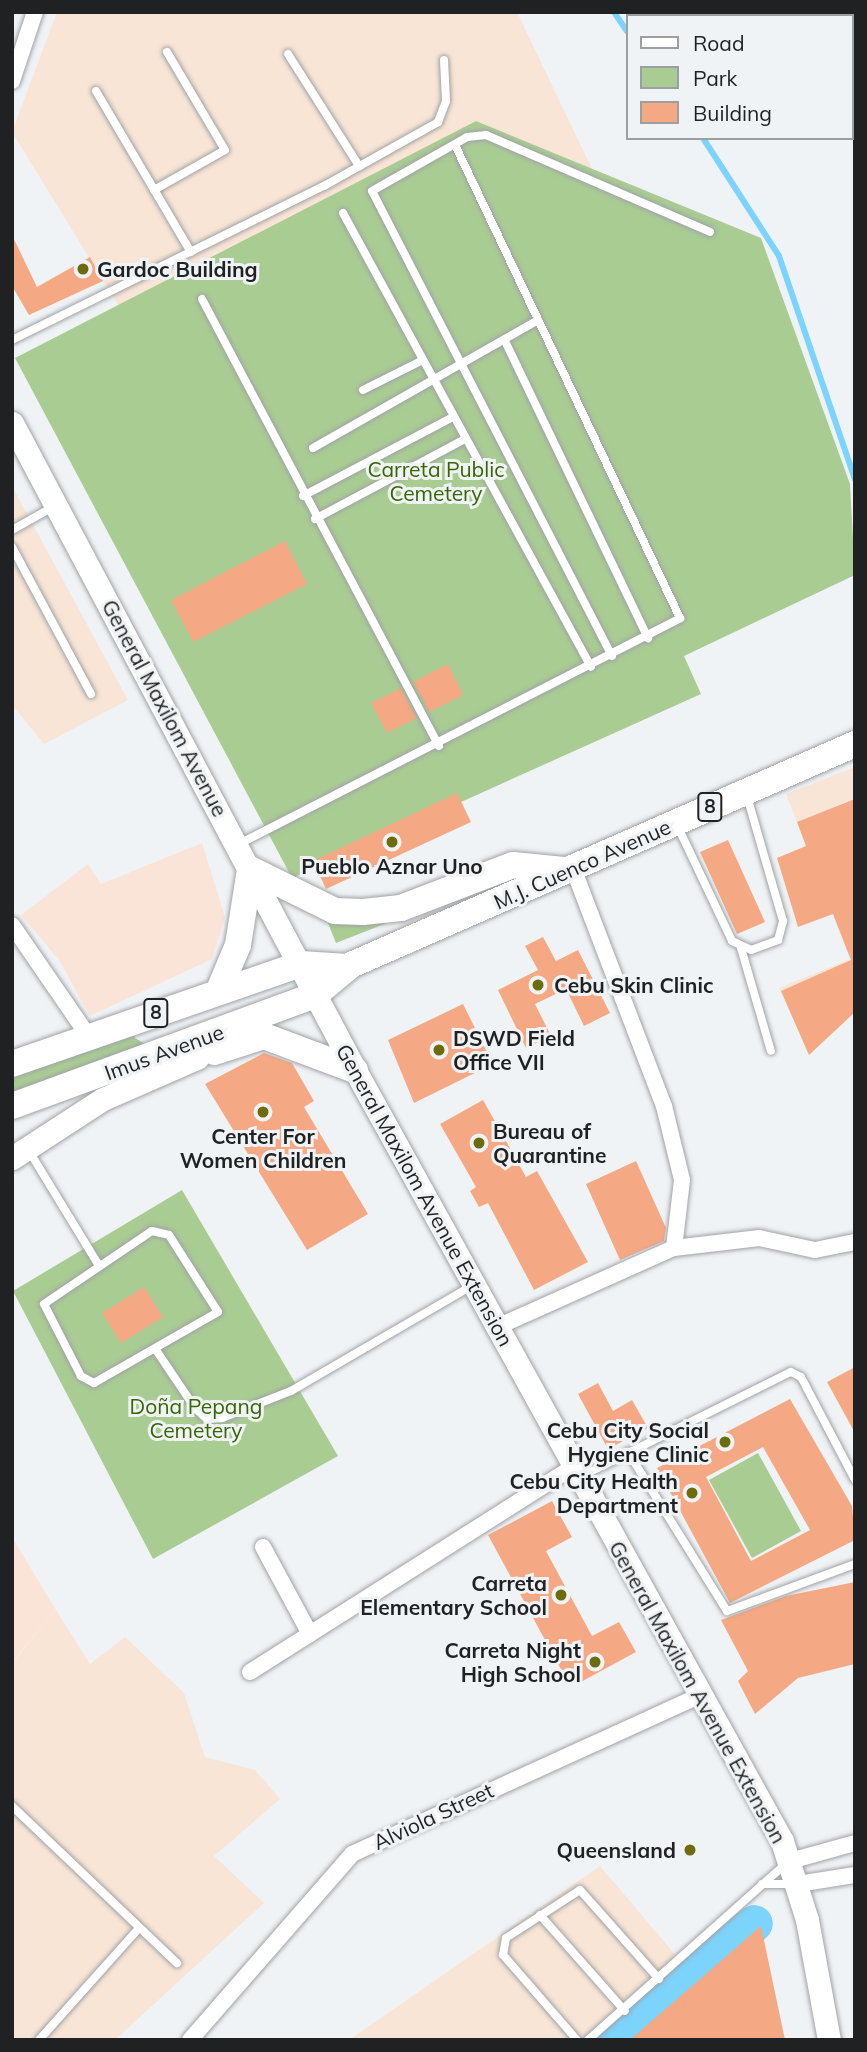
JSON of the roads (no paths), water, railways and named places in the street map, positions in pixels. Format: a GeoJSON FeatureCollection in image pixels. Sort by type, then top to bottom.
{"type":"FeatureCollection","features":[{"type":"Feature","properties":{"kind":"main road","name":"General Maxilom Avenue"},"geometry":{"type":"LineString","coordinates":[[12,423],[58,505],[316,995]]}},
{"type":"Feature","properties":{"kind":"main road","name":"M.J. Cuenco Avenue"},"geometry":{"type":"LineString","coordinates":[[316,995],[348,967],[855,744]]}},
{"type":"Feature","properties":{"kind":"main road"},"geometry":{"type":"LineString","coordinates":[[219,990],[238,946],[250,869],[335,911],[363,912],[401,908],[513,864],[570,869]]}},
{"type":"Feature","properties":{"kind":"main road","name":"M.J. Cuenco Avenue"},"geometry":{"type":"LineString","coordinates":[[300,964],[348,967]]}},
{"type":"Feature","properties":{"kind":"main road","name":"Imus Avenue"},"geometry":{"type":"LineString","coordinates":[[12,1064],[300,964]]}},
{"type":"Feature","properties":{"kind":"main road","name":"Imus Avenue"},"geometry":{"type":"LineString","coordinates":[[12,1106],[162,1054],[316,995]]}},
{"type":"Feature","properties":{"kind":"main road","name":"General Maxilom Avenue Extension"},"geometry":{"type":"LineString","coordinates":[[316,995],[790,1861],[798,1884],[829,2040]]}},
{"type":"Feature","properties":{"kind":"main road"},"geometry":{"type":"LineString","coordinates":[[20,1153],[103,1099],[197,1058],[264,1036],[355,1070]]}},
{"type":"Feature","properties":{"kind":"main road"},"geometry":{"type":"LineString","coordinates":[[162,1054],[197,1058]]}},
{"type":"Feature","properties":{"kind":"street"},"geometry":{"type":"LineString","coordinates":[[12,81],[35,12]]}},
{"type":"Feature","properties":{"kind":"street"},"geometry":{"type":"LineString","coordinates":[[570,869],[664,1106],[682,1180],[674,1248]]}},
{"type":"Feature","properties":{"kind":"street"},"geometry":{"type":"LineString","coordinates":[[12,925],[89,1037]]}},
{"type":"Feature","properties":{"kind":"street"},"geometry":{"type":"LineString","coordinates":[[497,1327],[674,1248],[759,1238],[815,1250],[855,1242]]}},
{"type":"Feature","properties":{"kind":"street"},"geometry":{"type":"LineString","coordinates":[[250,1672],[576,1472]]}},
{"type":"Feature","properties":{"kind":"street"},"geometry":{"type":"LineString","coordinates":[[263,1547],[310,1634]]}},
{"type":"Feature","properties":{"kind":"street","name":"Alviola Street"},"geometry":{"type":"LineString","coordinates":[[190,2040],[352,1854],[701,1695]]}},
{"type":"Feature","properties":{"kind":"street"},"geometry":{"type":"LineString","coordinates":[[790,1861],[855,1843]]}},
{"type":"Feature","properties":{"kind":"street"},"geometry":{"type":"LineString","coordinates":[[798,1884],[855,1875]]}},
{"type":"Feature","properties":{"kind":"lane"},"geometry":{"type":"LineString","coordinates":[[154,190],[225,150],[167,52]]}},
{"type":"Feature","properties":{"kind":"lane"},"geometry":{"type":"LineString","coordinates":[[288,54],[359,166]]}},
{"type":"Feature","properties":{"kind":"lane"},"geometry":{"type":"LineString","coordinates":[[12,340],[191,252],[359,166],[438,122],[446,101],[444,60]]}},
{"type":"Feature","properties":{"kind":"lane"},"geometry":{"type":"LineString","coordinates":[[96,91],[191,252]]}},
{"type":"Feature","properties":{"kind":"lane"},"geometry":{"type":"LineString","coordinates":[[612,656],[462,362],[372,198],[377,186],[455,145],[486,135],[710,232]]}},
{"type":"Feature","properties":{"kind":"lane"},"geometry":{"type":"LineString","coordinates":[[237,845],[439,746],[674,625],[678,609],[535,322],[455,145]]}},
{"type":"Feature","properties":{"kind":"lane"},"geometry":{"type":"LineString","coordinates":[[343,213],[591,667]]}},
{"type":"Feature","properties":{"kind":"lane"},"geometry":{"type":"LineString","coordinates":[[202,299],[303,496],[439,746]]}},
{"type":"Feature","properties":{"kind":"lane"},"geometry":{"type":"LineString","coordinates":[[313,448],[535,322]]}},
{"type":"Feature","properties":{"kind":"lane"},"geometry":{"type":"LineString","coordinates":[[505,341],[648,638]]}},
{"type":"Feature","properties":{"kind":"lane"},"geometry":{"type":"LineString","coordinates":[[363,390],[423,360]]}},
{"type":"Feature","properties":{"kind":"lane"},"geometry":{"type":"LineString","coordinates":[[303,496],[453,417]]}},
{"type":"Feature","properties":{"kind":"lane"},"geometry":{"type":"LineString","coordinates":[[316,519],[465,439]]}},
{"type":"Feature","properties":{"kind":"lane"},"geometry":{"type":"LineString","coordinates":[[12,530],[58,505]]}},
{"type":"Feature","properties":{"kind":"lane"},"geometry":{"type":"LineString","coordinates":[[12,547],[91,694]]}},
{"type":"Feature","properties":{"kind":"lane"},"geometry":{"type":"LineString","coordinates":[[741,948],[778,940],[783,931],[746,792]]}},
{"type":"Feature","properties":{"kind":"lane"},"geometry":{"type":"LineString","coordinates":[[676,822],[741,948],[771,1051]]}},
{"type":"Feature","properties":{"kind":"lane"},"geometry":{"type":"LineString","coordinates":[[20,1153],[98,1264]]}},
{"type":"Feature","properties":{"kind":"lane"},"geometry":{"type":"LineString","coordinates":[[152,1231],[169,1235],[218,1312],[156,1350],[106,1381],[81,1376],[44,1304],[98,1264],[152,1231]]}},
{"type":"Feature","properties":{"kind":"lane"},"geometry":{"type":"LineString","coordinates":[[156,1350],[195,1408],[207,1419],[222,1418],[291,1391],[474,1284]]}},
{"type":"Feature","properties":{"kind":"lane"},"geometry":{"type":"LineString","coordinates":[[576,1472],[628,1452],[797,1372],[855,1480]]}},
{"type":"Feature","properties":{"kind":"lane"},"geometry":{"type":"LineString","coordinates":[[628,1452],[727,1611],[855,1564]]}},
{"type":"Feature","properties":{"kind":"lane"},"geometry":{"type":"LineString","coordinates":[[12,1806],[177,1963]]}},
{"type":"Feature","properties":{"kind":"lane"},"geometry":{"type":"LineString","coordinates":[[588,2040],[625,2011],[790,1861]]}},
{"type":"Feature","properties":{"kind":"lane"},"geometry":{"type":"LineString","coordinates":[[762,1884],[798,1884]]}},
{"type":"Feature","properties":{"kind":"lane"},"geometry":{"type":"LineString","coordinates":[[577,2040],[500,1945],[540,1915],[580,1890],[659,1979]]}},
{"type":"Feature","properties":{"kind":"lane"},"geometry":{"type":"LineString","coordinates":[[540,1915],[625,2011]]}},
{"type":"Feature","properties":{"kind":"lane"},"geometry":{"type":"LineString","coordinates":[[38,2040],[139,1928]]}},
{"type":"Feature","properties":{"kind":"waterway"},"geometry":{"type":"LineString","coordinates":[[614,12],[626,30]]}},
{"type":"Feature","properties":{"kind":"waterway"},"geometry":{"type":"LineString","coordinates":[[704,140],[779,256],[855,479]]}},
{"type":"Feature","properties":{"kind":"waterway"},"geometry":{"type":"LineString","coordinates":[[613,2040],[754,1923]]}},
{"type":"Feature","properties":{"kind":"place","name":"Gardoc Building"},"geometry":{"type":"Point","coordinates":[83,269]}},
{"type":"Feature","properties":{"kind":"place","name":"Pueblo Aznar Uno"},"geometry":{"type":"Point","coordinates":[392,842]}},
{"type":"Feature","properties":{"kind":"place","name":"Cebu Skin Clinic"},"geometry":{"type":"Point","coordinates":[538,985]}},
{"type":"Feature","properties":{"kind":"place","name":"DSWD Field Office VII"},"geometry":{"type":"Point","coordinates":[439,1050]}},
{"type":"Feature","properties":{"kind":"place","name":"Center For Women Children"},"geometry":{"type":"Point","coordinates":[263,1112]}},
{"type":"Feature","properties":{"kind":"place","name":"Bureau of Quarantine"},"geometry":{"type":"Point","coordinates":[479,1143]}},
{"type":"Feature","properties":{"kind":"place","name":"Cebu City Social Hygiene Clinic"},"geometry":{"type":"Point","coordinates":[725,1442]}},
{"type":"Feature","properties":{"kind":"place","name":"Cebu City Health Department"},"geometry":{"type":"Point","coordinates":[692,1493]}},
{"type":"Feature","properties":{"kind":"place","name":"Carreta Elementary School"},"geometry":{"type":"Point","coordinates":[561,1595]}},
{"type":"Feature","properties":{"kind":"place","name":"Carreta Night High School"},"geometry":{"type":"Point","coordinates":[595,1662]}},
{"type":"Feature","properties":{"kind":"place","name":"Queensland"},"geometry":{"type":"Point","coordinates":[690,1850]}},
{"type":"Feature","properties":{"kind":"park label","name":"Carreta Public Cemetery"},"geometry":{"type":"Point","coordinates":[436,481]}},
{"type":"Feature","properties":{"kind":"park label","name":"Doña Pepang Cemetery"},"geometry":{"type":"Point","coordinates":[196,1418]}}]}
